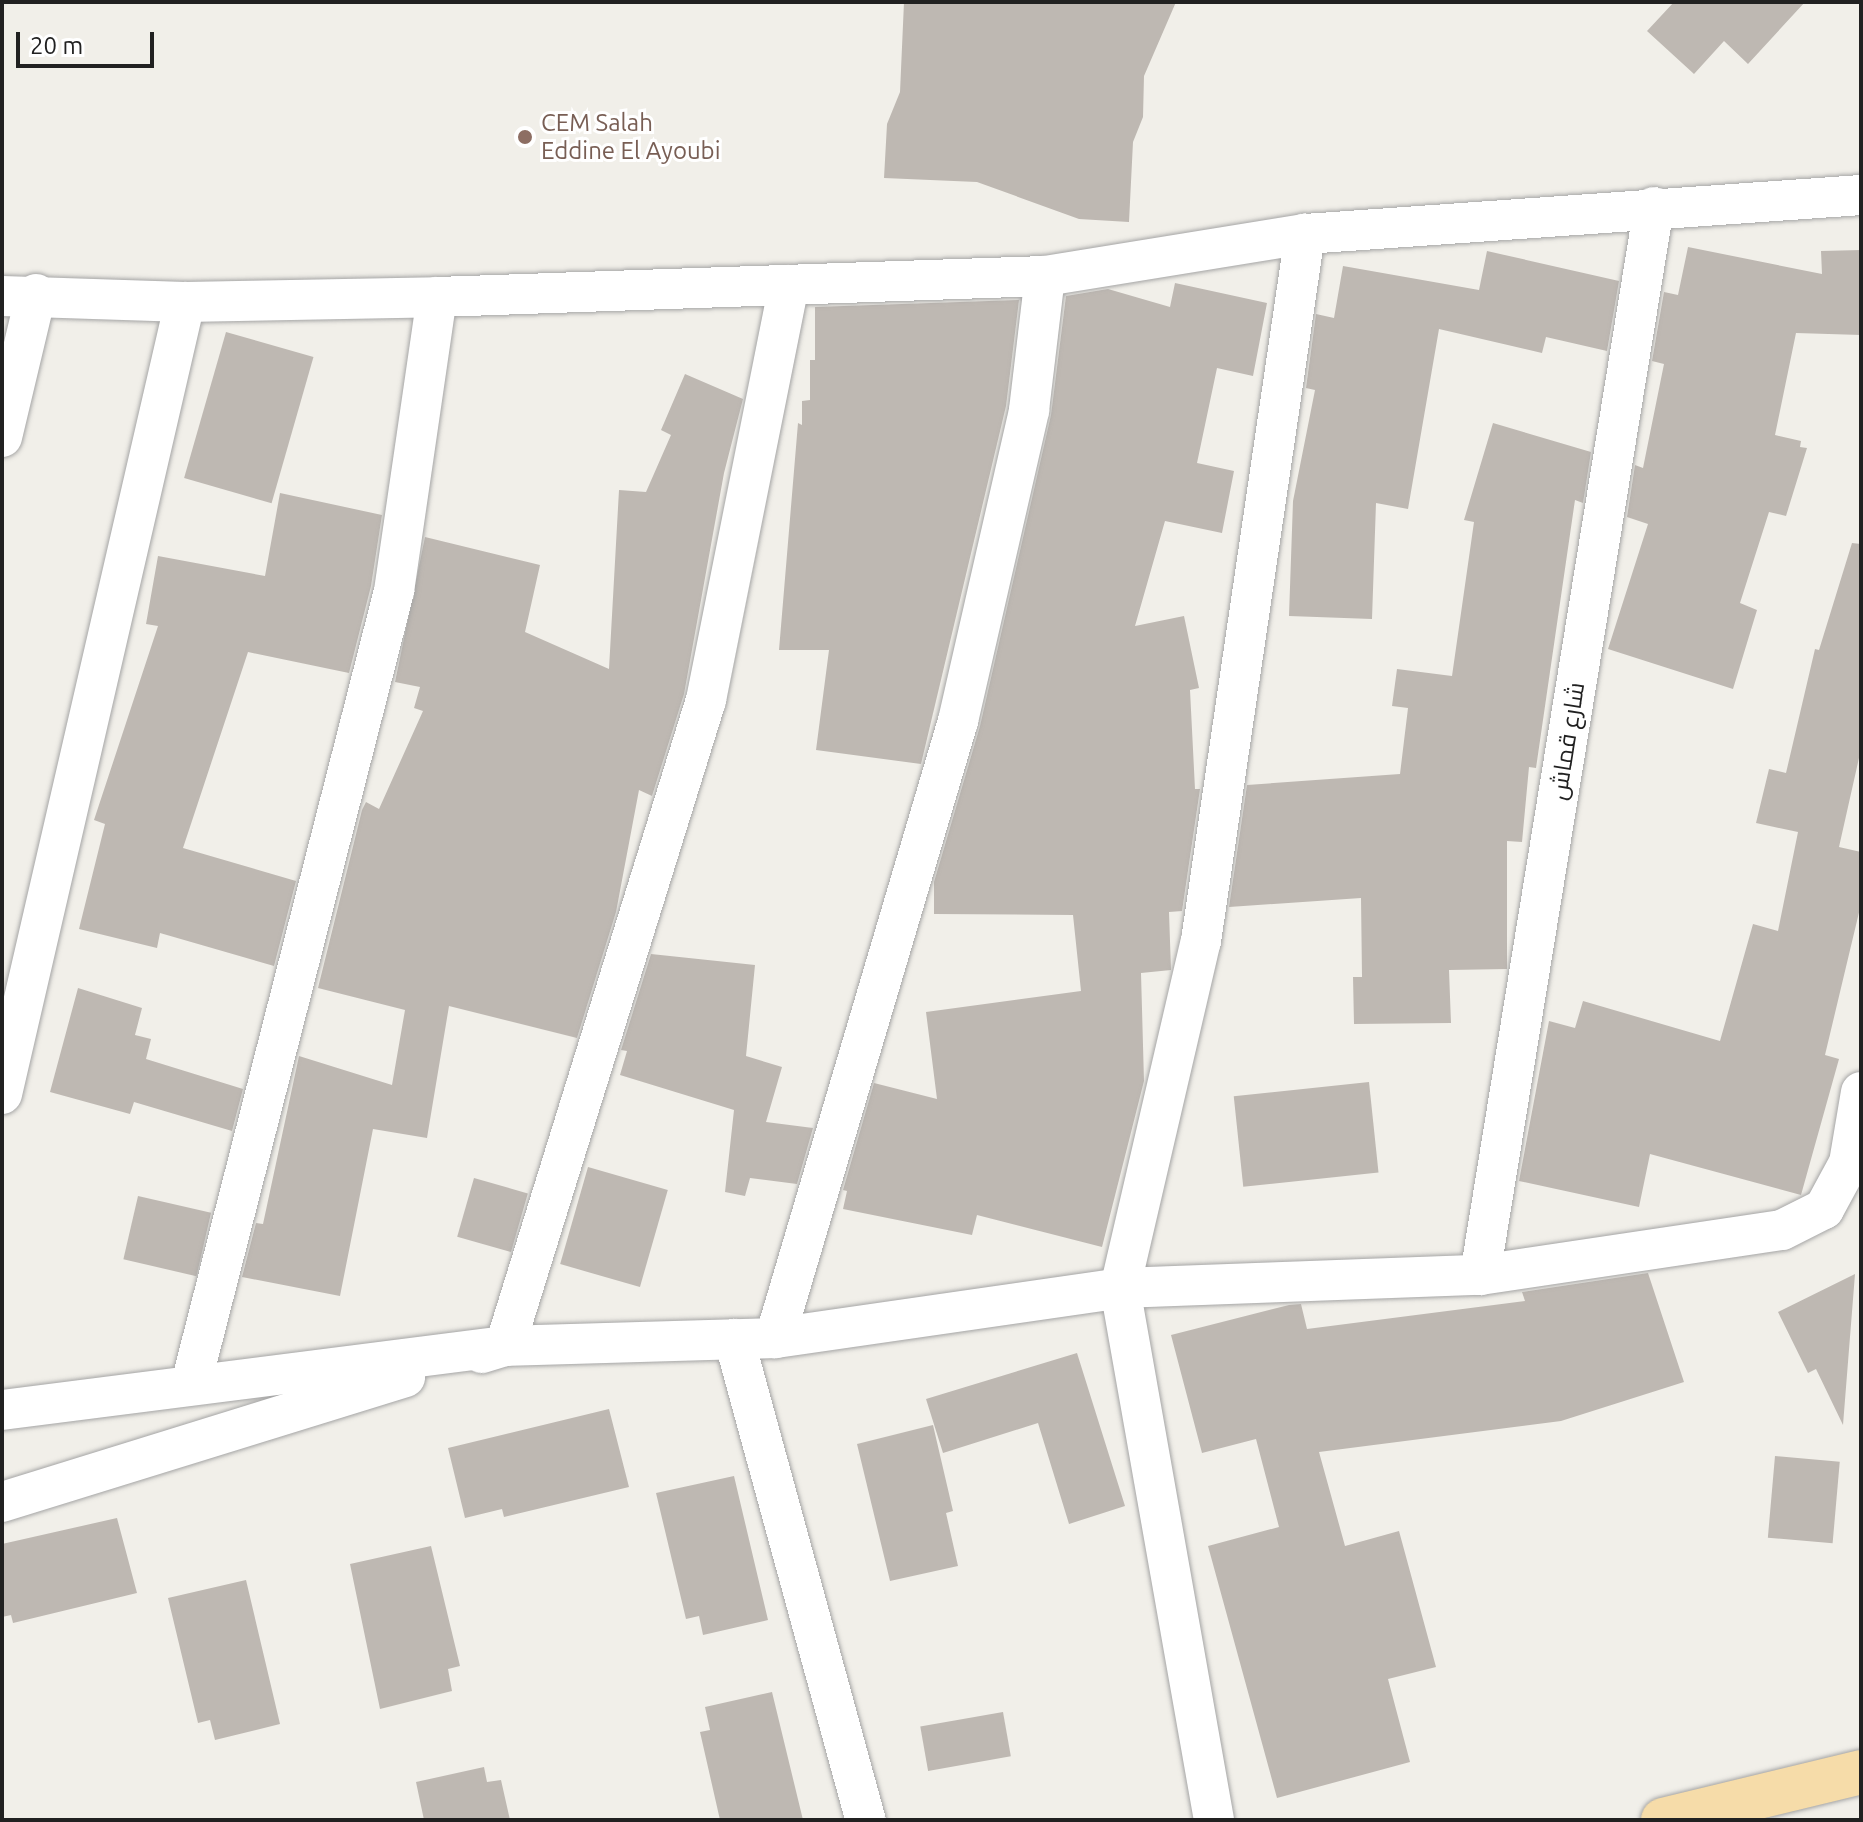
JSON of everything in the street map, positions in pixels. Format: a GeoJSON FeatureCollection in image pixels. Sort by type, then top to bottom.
{"type":"FeatureCollection","features":[{"type":"Feature","properties":{"kind":"main road"},"geometry":{"type":"LineString","coordinates":[[1663,1820],[1861,1772]]}},
{"type":"Feature","properties":{"kind":"street"},"geometry":{"type":"LineString","coordinates":[[2,437],[19,295],[185,302],[437,297],[1045,276],[1305,234],[1654,207],[1861,195]]}},
{"type":"Feature","properties":{"kind":"street","name":"شارع قماش"},"geometry":{"type":"LineString","coordinates":[[1480,1275],[1654,207]]}},
{"type":"Feature","properties":{"kind":"street"},"geometry":{"type":"LineString","coordinates":[[1214,1820],[1120,1288],[1201,941],[1305,234]]}},
{"type":"Feature","properties":{"kind":"street"},"geometry":{"type":"LineString","coordinates":[[775,1338],[958,721],[1029,410],[1045,276]]}},
{"type":"Feature","properties":{"kind":"street"},"geometry":{"type":"LineString","coordinates":[[505,1346],[706,700],[789,285]]}},
{"type":"Feature","properties":{"kind":"street"},"geometry":{"type":"LineString","coordinates":[[191,1384],[394,591],[437,297]]}},
{"type":"Feature","properties":{"kind":"street"},"geometry":{"type":"LineString","coordinates":[[2,1094],[185,302]]}},
{"type":"Feature","properties":{"kind":"street"},"geometry":{"type":"LineString","coordinates":[[2,1410],[505,1346],[775,1338],[1120,1288],[1480,1275],[1782,1230],[1824,1209],[1855,1162],[1861,1092]]}},
{"type":"Feature","properties":{"kind":"street"},"geometry":{"type":"LineString","coordinates":[[734,1339],[866,1820]]}},
{"type":"Feature","properties":{"kind":"street"},"geometry":{"type":"LineString","coordinates":[[2,1502],[505,1346]]}},
{"type":"Feature","properties":{"kind":"building"},"geometry":{"type":"Polygon","coordinates":[[[904,2],[1176,2],[1144,76],[1143,117],[1133,142],[1129,222],[1079,219],[977,182],[884,178],[887,124],[900,92],[904,2]]]}},
{"type":"Feature","properties":{"kind":"building"},"geometry":{"type":"Polygon","coordinates":[[[1674,2],[1805,2],[1748,64],[1724,41],[1694,74],[1647,31],[1674,2]]]}},
{"type":"Feature","properties":{"kind":"building"},"geometry":{"type":"Polygon","coordinates":[[[1688,247],[1822,274],[1821,251],[1861,250],[1861,335],[1796,333],[1775,435],[1801,441],[1800,447],[1807,448],[1786,516],[1769,512],[1740,603],[1757,610],[1733,689],[1608,649],[1648,524],[1627,517],[1635,465],[1643,468],[1664,364],[1652,361],[1664,292],[1678,295],[1688,247]]]}},
{"type":"Feature","properties":{"kind":"building"},"geometry":{"type":"Polygon","coordinates":[[[1487,251],[1619,281],[1607,351],[1546,337],[1542,353],[1439,329],[1408,509],[1376,503],[1372,619],[1289,616],[1293,501],[1315,390],[1306,388],[1316,314],[1334,318],[1343,266],[1479,290],[1487,251]]]}},
{"type":"Feature","properties":{"kind":"building"},"geometry":{"type":"Polygon","coordinates":[[[1175,283],[1267,303],[1253,376],[1217,368],[1197,463],[1234,471],[1222,533],[1165,521],[1135,626],[1184,616],[1199,688],[1190,690],[1195,789],[1200,789],[1182,911],[1169,912],[1171,970],[1141,973],[1144,1081],[1102,1247],[977,1215],[972,1235],[843,1209],[847,1191],[843,1190],[874,1083],[937,1099],[926,1012],[1081,991],[1073,915],[934,914],[934,882],[980,726],[1051,415],[1066,296],[1108,289],[1170,307],[1175,283]]]}},
{"type":"Feature","properties":{"kind":"building"},"geometry":{"type":"Polygon","coordinates":[[[1019,300],[1006,406],[921,764],[816,750],[829,650],[779,650],[798,423],[802,425],[802,401],[810,400],[810,360],[815,360],[815,307],[1019,300]]]}},
{"type":"Feature","properties":{"kind":"building"},"geometry":{"type":"Polygon","coordinates":[[[226,332],[313,357],[272,503],[184,478],[226,332]]]}},
{"type":"Feature","properties":{"kind":"building"},"geometry":{"type":"Polygon","coordinates":[[[685,374],[743,399],[724,473],[684,694],[652,796],[639,790],[616,912],[577,1038],[449,1006],[427,1138],[373,1129],[340,1296],[242,1277],[256,1223],[263,1224],[299,1056],[392,1085],[405,1010],[318,988],[362,810],[366,802],[379,809],[423,711],[414,708],[420,687],[395,682],[425,537],[540,565],[525,632],[609,669],[619,490],[646,492],[671,435],[661,430],[685,374]]]}},
{"type":"Feature","properties":{"kind":"building"},"geometry":{"type":"Polygon","coordinates":[[[1493,423],[1591,452],[1583,503],[1575,500],[1536,768],[1529,767],[1522,842],[1507,841],[1507,969],[1449,970],[1451,1023],[1354,1024],[1353,977],[1362,977],[1361,898],[1229,907],[1247,785],[1400,774],[1408,708],[1392,706],[1397,669],[1452,676],[1474,522],[1464,520],[1493,423]]]}},
{"type":"Feature","properties":{"kind":"building"},"geometry":{"type":"Polygon","coordinates":[[[280,493],[382,515],[371,586],[349,673],[248,652],[183,848],[296,881],[274,966],[160,933],[157,948],[79,929],[105,824],[94,820],[158,626],[146,624],[158,556],[265,576],[280,493]]]}},
{"type":"Feature","properties":{"kind":"building"},"geometry":{"type":"Polygon","coordinates":[[[1852,543],[1861,544],[1861,749],[1839,847],[1861,852],[1861,904],[1825,1055],[1839,1059],[1801,1195],[1650,1154],[1639,1207],[1519,1181],[1549,1021],[1575,1028],[1583,1001],[1720,1041],[1753,924],[1778,931],[1798,832],[1756,823],[1769,769],[1786,773],[1815,649],[1819,650],[1852,543]]]}},
{"type":"Feature","properties":{"kind":"building"},"geometry":{"type":"Polygon","coordinates":[[[651,954],[755,965],[746,1056],[782,1067],[766,1122],[813,1128],[797,1184],[750,1178],[745,1196],[725,1192],[734,1110],[620,1075],[627,1051],[621,1050],[651,954]]]}},
{"type":"Feature","properties":{"kind":"building"},"geometry":{"type":"Polygon","coordinates":[[[78,988],[142,1008],[135,1035],[151,1039],[146,1059],[243,1089],[232,1131],[134,1102],[130,1114],[50,1092],[78,988]]]}},
{"type":"Feature","properties":{"kind":"building"},"geometry":{"type":"Polygon","coordinates":[[[1369,1082],[1379,1173],[1243,1187],[1234,1096],[1369,1082]]]}},
{"type":"Feature","properties":{"kind":"building"},"geometry":{"type":"Polygon","coordinates":[[[588,1167],[668,1190],[640,1287],[560,1264],[588,1167]]]}},
{"type":"Feature","properties":{"kind":"building"},"geometry":{"type":"Polygon","coordinates":[[[474,1178],[528,1193],[511,1252],[457,1237],[474,1178]]]}},
{"type":"Feature","properties":{"kind":"building"},"geometry":{"type":"Polygon","coordinates":[[[138,1196],[211,1213],[196,1276],[123,1259],[138,1196]]]}},
{"type":"Feature","properties":{"kind":"building"},"geometry":{"type":"Polygon","coordinates":[[[1648,1273],[1684,1382],[1561,1421],[1319,1452],[1345,1546],[1399,1531],[1436,1667],[1388,1679],[1410,1762],[1277,1798],[1208,1546],[1279,1527],[1256,1439],[1202,1453],[1171,1335],[1289,1305],[1301,1304],[1307,1329],[1525,1301],[1522,1292],[1648,1273]]]}},
{"type":"Feature","properties":{"kind":"building"},"geometry":{"type":"Polygon","coordinates":[[[1855,1274],[1843,1425],[1816,1369],[1808,1373],[1778,1312],[1855,1274]]]}},
{"type":"Feature","properties":{"kind":"building"},"geometry":{"type":"Polygon","coordinates":[[[1077,1353],[1125,1506],[1069,1524],[1038,1423],[943,1453],[926,1399],[1077,1353]]]}},
{"type":"Feature","properties":{"kind":"building"},"geometry":{"type":"Polygon","coordinates":[[[609,1409],[629,1487],[504,1517],[502,1509],[465,1518],[448,1448],[609,1409]]]}},
{"type":"Feature","properties":{"kind":"building"},"geometry":{"type":"Polygon","coordinates":[[[933,1425],[953,1511],[946,1513],[958,1566],[890,1581],[857,1444],[933,1425]]]}},
{"type":"Feature","properties":{"kind":"building"},"geometry":{"type":"Polygon","coordinates":[[[1775,1456],[1840,1462],[1833,1543],[1768,1538],[1775,1456]]]}},
{"type":"Feature","properties":{"kind":"building"},"geometry":{"type":"Polygon","coordinates":[[[734,1476],[768,1620],[703,1635],[699,1616],[686,1619],[656,1493],[734,1476]]]}},
{"type":"Feature","properties":{"kind":"building"},"geometry":{"type":"Polygon","coordinates":[[[117,1518],[137,1593],[13,1623],[11,1615],[2,1617],[2,1544],[117,1518]]]}},
{"type":"Feature","properties":{"kind":"building"},"geometry":{"type":"Polygon","coordinates":[[[431,1546],[460,1666],[448,1669],[452,1691],[380,1709],[350,1564],[431,1546]]]}},
{"type":"Feature","properties":{"kind":"building"},"geometry":{"type":"Polygon","coordinates":[[[246,1580],[280,1724],[215,1740],[210,1720],[198,1723],[168,1598],[246,1580]]]}},
{"type":"Feature","properties":{"kind":"building"},"geometry":{"type":"Polygon","coordinates":[[[772,1692],[803,1820],[720,1820],[700,1732],[710,1730],[705,1707],[772,1692]]]}},
{"type":"Feature","properties":{"kind":"building"},"geometry":{"type":"Polygon","coordinates":[[[1003,1712],[1011,1756],[928,1771],[920,1727],[1003,1712]]]}},
{"type":"Feature","properties":{"kind":"building"},"geometry":{"type":"Polygon","coordinates":[[[484,1767],[487,1782],[501,1780],[510,1820],[424,1820],[416,1782],[484,1767]]]}},
{"type":"Feature","properties":{"kind":"place","name":"CEM Salah Eddine El Ayoubi"},"geometry":{"type":"Point","coordinates":[525,137]}}]}
